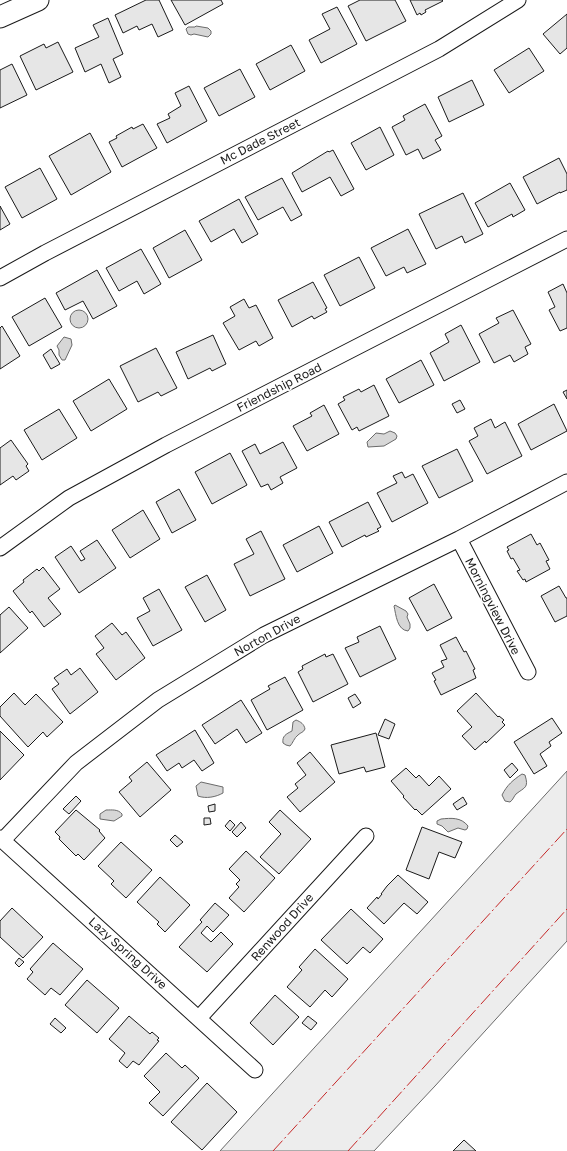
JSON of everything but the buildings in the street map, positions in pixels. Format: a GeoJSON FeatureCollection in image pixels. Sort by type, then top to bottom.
{"type":"FeatureCollection","features":[{"type":"Feature","properties":{"kind":"main road"},"geometry":{"type":"LineString","coordinates":[[0,17],[38,0]]}},
{"type":"Feature","properties":{"kind":"street","name":"Mc Dade Street"},"geometry":{"type":"LineString","coordinates":[[0,278],[45,253],[439,49],[518,0]]}},
{"type":"Feature","properties":{"kind":"street","name":"Friendship Road"},"geometry":{"type":"LineString","coordinates":[[0,548],[69,498],[166,445],[567,239]]}},
{"type":"Feature","properties":{"kind":"street","name":"Norton Drive"},"geometry":{"type":"LineString","coordinates":[[1,839],[76,763],[158,700],[264,635],[459,539],[567,482]]}},
{"type":"Feature","properties":{"kind":"street","name":"Morningview Drive"},"geometry":{"type":"LineString","coordinates":[[459,539],[528,672]]}},
{"type":"Feature","properties":{"kind":"street","name":"Renwood Drive"},"geometry":{"type":"LineString","coordinates":[[199,1018],[366,836]]}},
{"type":"Feature","properties":{"kind":"street","name":"Lazy Spring Drive"},"geometry":{"type":"LineString","coordinates":[[1,839],[199,1018],[254,1070]]}},
{"type":"Feature","properties":{"kind":"shaded area"},"geometry":{"type":"Polygon","coordinates":[[[196,26],[208,28],[211,31],[211,34],[208,37],[188,34],[186,29],[188,27],[196,26]]]}},
{"type":"Feature","properties":{"kind":"shaded area"},"geometry":{"type":"Polygon","coordinates":[[[75,310],[83,310],[88,315],[86,326],[83,328],[75,328],[70,323],[70,315],[75,310]]]}},
{"type":"Feature","properties":{"kind":"shaded area"},"geometry":{"type":"Polygon","coordinates":[[[64,337],[71,339],[72,345],[65,360],[62,360],[57,346],[64,337]]]}},
{"type":"Feature","properties":{"kind":"shaded area"},"geometry":{"type":"Polygon","coordinates":[[[390,431],[395,433],[397,436],[396,439],[384,446],[368,447],[367,442],[376,433],[384,434],[390,431]]]}},
{"type":"Feature","properties":{"kind":"shaded area"},"geometry":{"type":"Polygon","coordinates":[[[395,605],[406,611],[408,614],[407,617],[410,628],[408,631],[401,628],[399,625],[395,614],[395,605]]]}},
{"type":"Feature","properties":{"kind":"shaded area"},"geometry":{"type":"Polygon","coordinates":[[[296,720],[302,723],[305,729],[297,736],[290,746],[286,745],[283,743],[283,739],[286,734],[292,731],[293,722],[296,720]]]}},
{"type":"Feature","properties":{"kind":"shaded area"},"geometry":{"type":"Polygon","coordinates":[[[567,771],[567,941],[435,1086],[374,1151],[220,1151],[567,771]]]}},
{"type":"Feature","properties":{"kind":"shaded area"},"geometry":{"type":"Polygon","coordinates":[[[522,774],[525,775],[527,782],[525,787],[516,794],[510,802],[505,801],[502,795],[504,791],[510,783],[522,774]]]}},
{"type":"Feature","properties":{"kind":"shaded area"},"geometry":{"type":"Polygon","coordinates":[[[201,782],[223,787],[223,793],[211,797],[198,796],[196,786],[201,782]]]}},
{"type":"Feature","properties":{"kind":"shaded area"},"geometry":{"type":"Polygon","coordinates":[[[106,810],[120,812],[122,816],[114,821],[100,819],[100,814],[106,810]]]}},
{"type":"Feature","properties":{"kind":"shaded area"},"geometry":{"type":"Polygon","coordinates":[[[452,818],[462,821],[468,826],[465,830],[458,828],[448,832],[442,826],[437,824],[437,821],[452,818]]]}},
{"type":"Feature","properties":{"kind":"power"},"geometry":{"type":"LineString","coordinates":[[273,1151],[567,829]]}},
{"type":"Feature","properties":{"kind":"power"},"geometry":{"type":"LineString","coordinates":[[348,1151],[567,909]]}}]}
